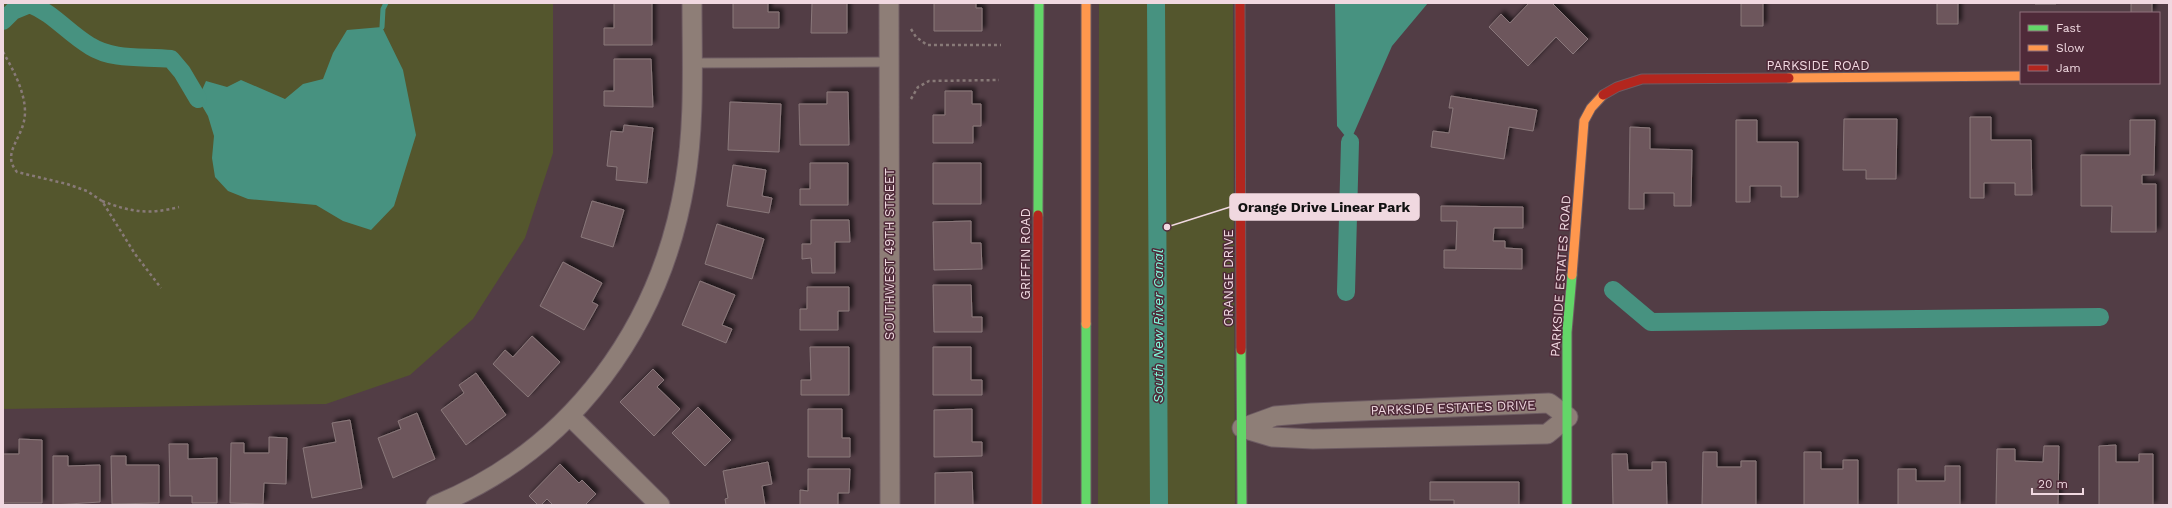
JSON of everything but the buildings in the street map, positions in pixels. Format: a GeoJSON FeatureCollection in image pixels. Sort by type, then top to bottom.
{"type":"FeatureCollection","features":[{"type":"Feature","properties":{"kind":"street"},"geometry":{"type":"LineString","coordinates":[[436,505],[483,482],[509,466],[570,416],[601,380],[628,342],[650,298],[669,251],[685,182],[692,103],[692,3]]}},
{"type":"Feature","properties":{"kind":"street","name":"SOUTHWEST 49TH STREET"},"geometry":{"type":"LineString","coordinates":[[889,3],[890,505]]}},
{"type":"Feature","properties":{"kind":"street","name":"GRIFFIN ROAD"},"geometry":{"type":"LineString","coordinates":[[1037,505],[1039,3]]}},
{"type":"Feature","properties":{"kind":"street"},"geometry":{"type":"LineString","coordinates":[[1086,3],[1086,505]]}},
{"type":"Feature","properties":{"kind":"street","name":"ORANGE DRIVE"},"geometry":{"type":"LineString","coordinates":[[1240,3],[1242,505]]}},
{"type":"Feature","properties":{"kind":"street","name":"PARKSIDE ROAD"},"geometry":{"type":"LineString","coordinates":[[1616,86],[1642,79],[2020,76]]}},
{"type":"Feature","properties":{"kind":"street","name":"PARKSIDE ESTATES ROAD"},"geometry":{"type":"LineString","coordinates":[[1567,505],[1567,332],[1582,137],[1586,116],[1599,98],[1616,86]]}},
{"type":"Feature","properties":{"kind":"street","name":"PARKSIDE ESTATES DRIVE"},"geometry":{"type":"LineString","coordinates":[[1242,428],[1275,416],[1549,404],[1568,417]]}},
{"type":"Feature","properties":{"kind":"street"},"geometry":{"type":"LineString","coordinates":[[1433,437],[1434,408]]}},
{"type":"Feature","properties":{"kind":"street"},"geometry":{"type":"LineString","coordinates":[[570,416],[660,505]]}},
{"type":"Feature","properties":{"kind":"street"},"geometry":{"type":"LineString","coordinates":[[1242,428],[1272,437],[1313,439],[1547,434],[1568,417]]}},
{"type":"Feature","properties":{"kind":"lane"},"geometry":{"type":"LineString","coordinates":[[692,63],[889,62]]}},
{"type":"Feature","properties":{"kind":"path"},"geometry":{"type":"LineString","coordinates":[[911,29],[916,38],[927,45],[1001,45]]}},
{"type":"Feature","properties":{"kind":"path"},"geometry":{"type":"LineString","coordinates":[[3,52],[19,85],[26,110],[23,129],[8,149],[8,157],[12,168],[17,172],[67,184],[87,191],[102,201],[128,210],[140,212],[164,211],[179,207]]}},
{"type":"Feature","properties":{"kind":"path"},"geometry":{"type":"LineString","coordinates":[[911,100],[918,87],[928,81],[999,80]]}},
{"type":"Feature","properties":{"kind":"path"},"geometry":{"type":"LineString","coordinates":[[102,201],[139,260],[160,288]]}},
{"type":"Feature","properties":{"kind":"shaded area"},"geometry":{"type":"Polygon","coordinates":[[[3,3],[553,3],[553,153],[525,238],[473,319],[410,375],[326,404],[3,409],[3,3]]]}},
{"type":"Feature","properties":{"kind":"shaded area"},"geometry":{"type":"Polygon","coordinates":[[[1099,3],[1233,3],[1235,505],[1098,505],[1099,3]]]}},
{"type":"Feature","properties":{"kind":"shaded area"},"geometry":{"type":"Polygon","coordinates":[[[1335,3],[1428,3],[1392,46],[1350,142],[1337,126],[1335,3]]]}},
{"type":"Feature","properties":{"kind":"shaded area"},"geometry":{"type":"Polygon","coordinates":[[[382,27],[403,70],[416,135],[394,206],[371,230],[343,221],[316,205],[248,199],[228,191],[215,177],[212,158],[214,136],[208,116],[198,99],[206,81],[227,87],[241,80],[285,99],[303,84],[323,79],[333,53],[347,30],[382,27]]]}},
{"type":"Feature","properties":{"kind":"waterway"},"geometry":{"type":"LineString","coordinates":[[382,27],[383,9],[386,3]]}},
{"type":"Feature","properties":{"kind":"waterway","name":"South New River Canal"},"geometry":{"type":"LineString","coordinates":[[1156,3],[1159,505]]}},
{"type":"Feature","properties":{"kind":"waterway"},"geometry":{"type":"LineString","coordinates":[[3,21],[13,11],[30,4],[46,13],[82,41],[99,51],[119,56],[171,59],[182,72],[198,99]]}},
{"type":"Feature","properties":{"kind":"waterway"},"geometry":{"type":"LineString","coordinates":[[1346,292],[1350,142]]}},
{"type":"Feature","properties":{"kind":"waterway"},"geometry":{"type":"LineString","coordinates":[[1613,290],[1651,322],[2100,317]]}},
{"type":"Feature","properties":{"kind":"traffic: fast"},"geometry":{"type":"LineString","coordinates":[[1038,215],[1039,3]]}},
{"type":"Feature","properties":{"kind":"traffic: fast"},"geometry":{"type":"LineString","coordinates":[[1567,505],[1567,332],[1572,275]]}},
{"type":"Feature","properties":{"kind":"traffic: fast"},"geometry":{"type":"LineString","coordinates":[[1086,324],[1086,505]]}},
{"type":"Feature","properties":{"kind":"traffic: fast"},"geometry":{"type":"LineString","coordinates":[[1241,350],[1242,505]]}},
{"type":"Feature","properties":{"kind":"traffic: slow"},"geometry":{"type":"LineString","coordinates":[[1086,3],[1086,324]]}},
{"type":"Feature","properties":{"kind":"traffic: slow"},"geometry":{"type":"LineString","coordinates":[[1789,78],[2020,76]]}},
{"type":"Feature","properties":{"kind":"traffic: slow"},"geometry":{"type":"LineString","coordinates":[[1572,275],[1584,121],[1591,108],[1603,95]]}},
{"type":"Feature","properties":{"kind":"traffic: jam"},"geometry":{"type":"LineString","coordinates":[[1240,3],[1241,350]]}},
{"type":"Feature","properties":{"kind":"traffic: jam"},"geometry":{"type":"LineString","coordinates":[[1603,95],[1617,87],[1642,79],[1789,78]]}},
{"type":"Feature","properties":{"kind":"traffic: jam"},"geometry":{"type":"LineString","coordinates":[[1037,505],[1038,215]]}},
{"type":"Feature","properties":{"kind":"place","name":"Orange Drive Linear Park"},"geometry":{"type":"Point","coordinates":[1167,227]}}]}
